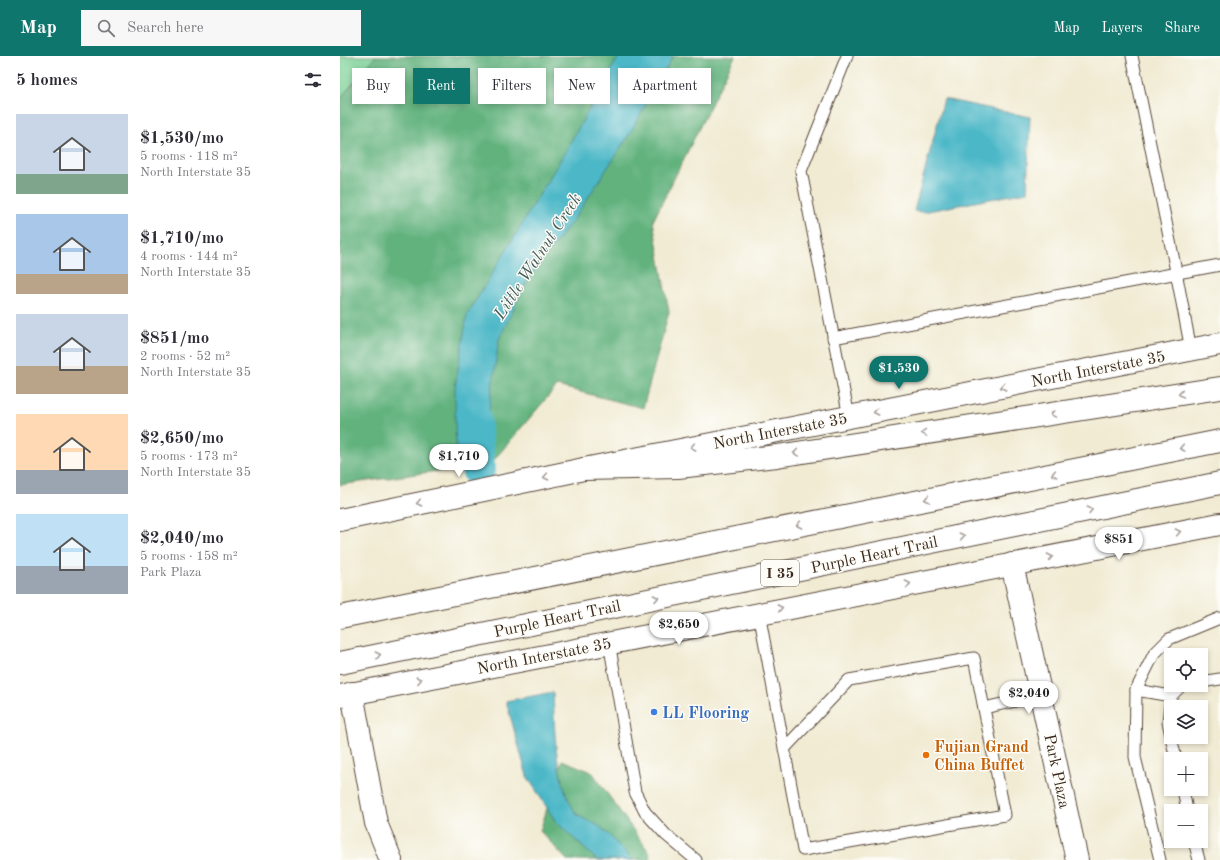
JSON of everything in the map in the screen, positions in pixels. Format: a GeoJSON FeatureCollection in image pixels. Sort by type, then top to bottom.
{"type":"FeatureCollection","features":[{"type":"Feature","properties":{"kind":"main road","name":"North Interstate 35"},"geometry":{"type":"LineString","coordinates":[[340,520],[584,469],[1220,344]]}},
{"type":"Feature","properties":{"kind":"main road"},"geometry":{"type":"LineString","coordinates":[[584,469],[678,467],[777,456],[1220,388]]}},
{"type":"Feature","properties":{"kind":"main road"},"geometry":{"type":"LineString","coordinates":[[340,617],[1220,440]]}},
{"type":"Feature","properties":{"kind":"main road","name":"Purple Heart Trail"},"geometry":{"type":"LineString","coordinates":[[340,662],[1220,483]]}},
{"type":"Feature","properties":{"kind":"main road","name":"North Interstate 35"},"geometry":{"type":"LineString","coordinates":[[346,695],[609,642],[1220,524]]}},
{"type":"Feature","properties":{"kind":"main road","name":"Park Plaza"},"geometry":{"type":"LineString","coordinates":[[1012,564],[1042,695],[1077,860]]}},
{"type":"Feature","properties":{"kind":"main road"},"geometry":{"type":"LineString","coordinates":[[346,695],[376,823],[391,860]]}},
{"type":"Feature","properties":{"kind":"lane"},"geometry":{"type":"LineString","coordinates":[[847,56],[801,171],[849,417]]}},
{"type":"Feature","properties":{"kind":"lane"},"geometry":{"type":"LineString","coordinates":[[1132,56],[1190,350]]}},
{"type":"Feature","properties":{"kind":"lane"},"geometry":{"type":"LineString","coordinates":[[833,338],[1220,265]]}},
{"type":"Feature","properties":{"kind":"lane"},"geometry":{"type":"LineString","coordinates":[[758,613],[784,749],[804,850],[1006,815],[974,658],[849,680],[784,749]]}},
{"type":"Feature","properties":{"kind":"lane"},"geometry":{"type":"LineString","coordinates":[[1160,860],[1135,757],[1136,690],[1154,654],[1169,639],[1220,618]]}},
{"type":"Feature","properties":{"kind":"lane"},"geometry":{"type":"LineString","coordinates":[[609,642],[635,792],[645,812],[650,818],[666,835],[696,860]]}},
{"type":"Feature","properties":{"kind":"lane"},"geometry":{"type":"LineString","coordinates":[[1208,681],[1220,679]]}},
{"type":"Feature","properties":{"kind":"lane"},"geometry":{"type":"LineString","coordinates":[[1136,690],[1171,696]]}},
{"type":"Feature","properties":{"kind":"lane"},"geometry":{"type":"LineString","coordinates":[[1171,700],[1171,696],[1175,692]]}},
{"type":"Feature","properties":{"kind":"lane"},"geometry":{"type":"LineString","coordinates":[[984,708],[1042,695]]}},
{"type":"Feature","properties":{"kind":"lane"},"geometry":{"type":"LineString","coordinates":[[1196,848],[1199,860]]}},
{"type":"Feature","properties":{"kind":"green space"},"geometry":{"type":"Polygon","coordinates":[[[340,56],[376,56],[366,68],[352,68],[352,85],[340,99],[340,56]]]}},
{"type":"Feature","properties":{"kind":"green space"},"geometry":{"type":"Polygon","coordinates":[[[376,56],[735,56],[653,221],[669,312],[643,408],[557,386],[493,461],[458,468],[340,485],[340,99],[352,85],[352,104],[405,104],[405,68],[366,68],[376,56]]]}},
{"type":"Feature","properties":{"kind":"green space"},"geometry":{"type":"Polygon","coordinates":[[[562,760],[592,772],[649,852],[651,860],[567,860],[540,831],[562,760]]]}},
{"type":"Feature","properties":{"kind":"water"},"geometry":{"type":"Polygon","coordinates":[[[619,56],[673,56],[666,68],[618,68],[618,104],[646,104],[629,135],[576,216],[528,279],[499,339],[488,417],[493,461],[458,468],[455,431],[455,387],[467,315],[562,157],[592,104],[610,104],[610,72],[619,56]]]}},
{"type":"Feature","properties":{"kind":"water"},"geometry":{"type":"Polygon","coordinates":[[[944,99],[1030,117],[1027,192],[923,212],[914,211],[944,99]]]}},
{"type":"Feature","properties":{"kind":"water"},"geometry":{"type":"Polygon","coordinates":[[[553,692],[555,738],[559,769],[568,798],[577,814],[599,826],[634,860],[597,860],[556,822],[527,776],[506,701],[553,692]]]}},
{"type":"Feature","properties":{"kind":"waterway","name":"Little Walnut Creek"},"geometry":{"type":"LineString","coordinates":[[474,418],[478,469]]}},
{"type":"Feature","properties":{"kind":"place","name":"LL Flooring"},"geometry":{"type":"Point","coordinates":[654,712]}},
{"type":"Feature","properties":{"kind":"place","name":"Fujian Grand China Buffet"},"geometry":{"type":"Point","coordinates":[926,755]}}]}
